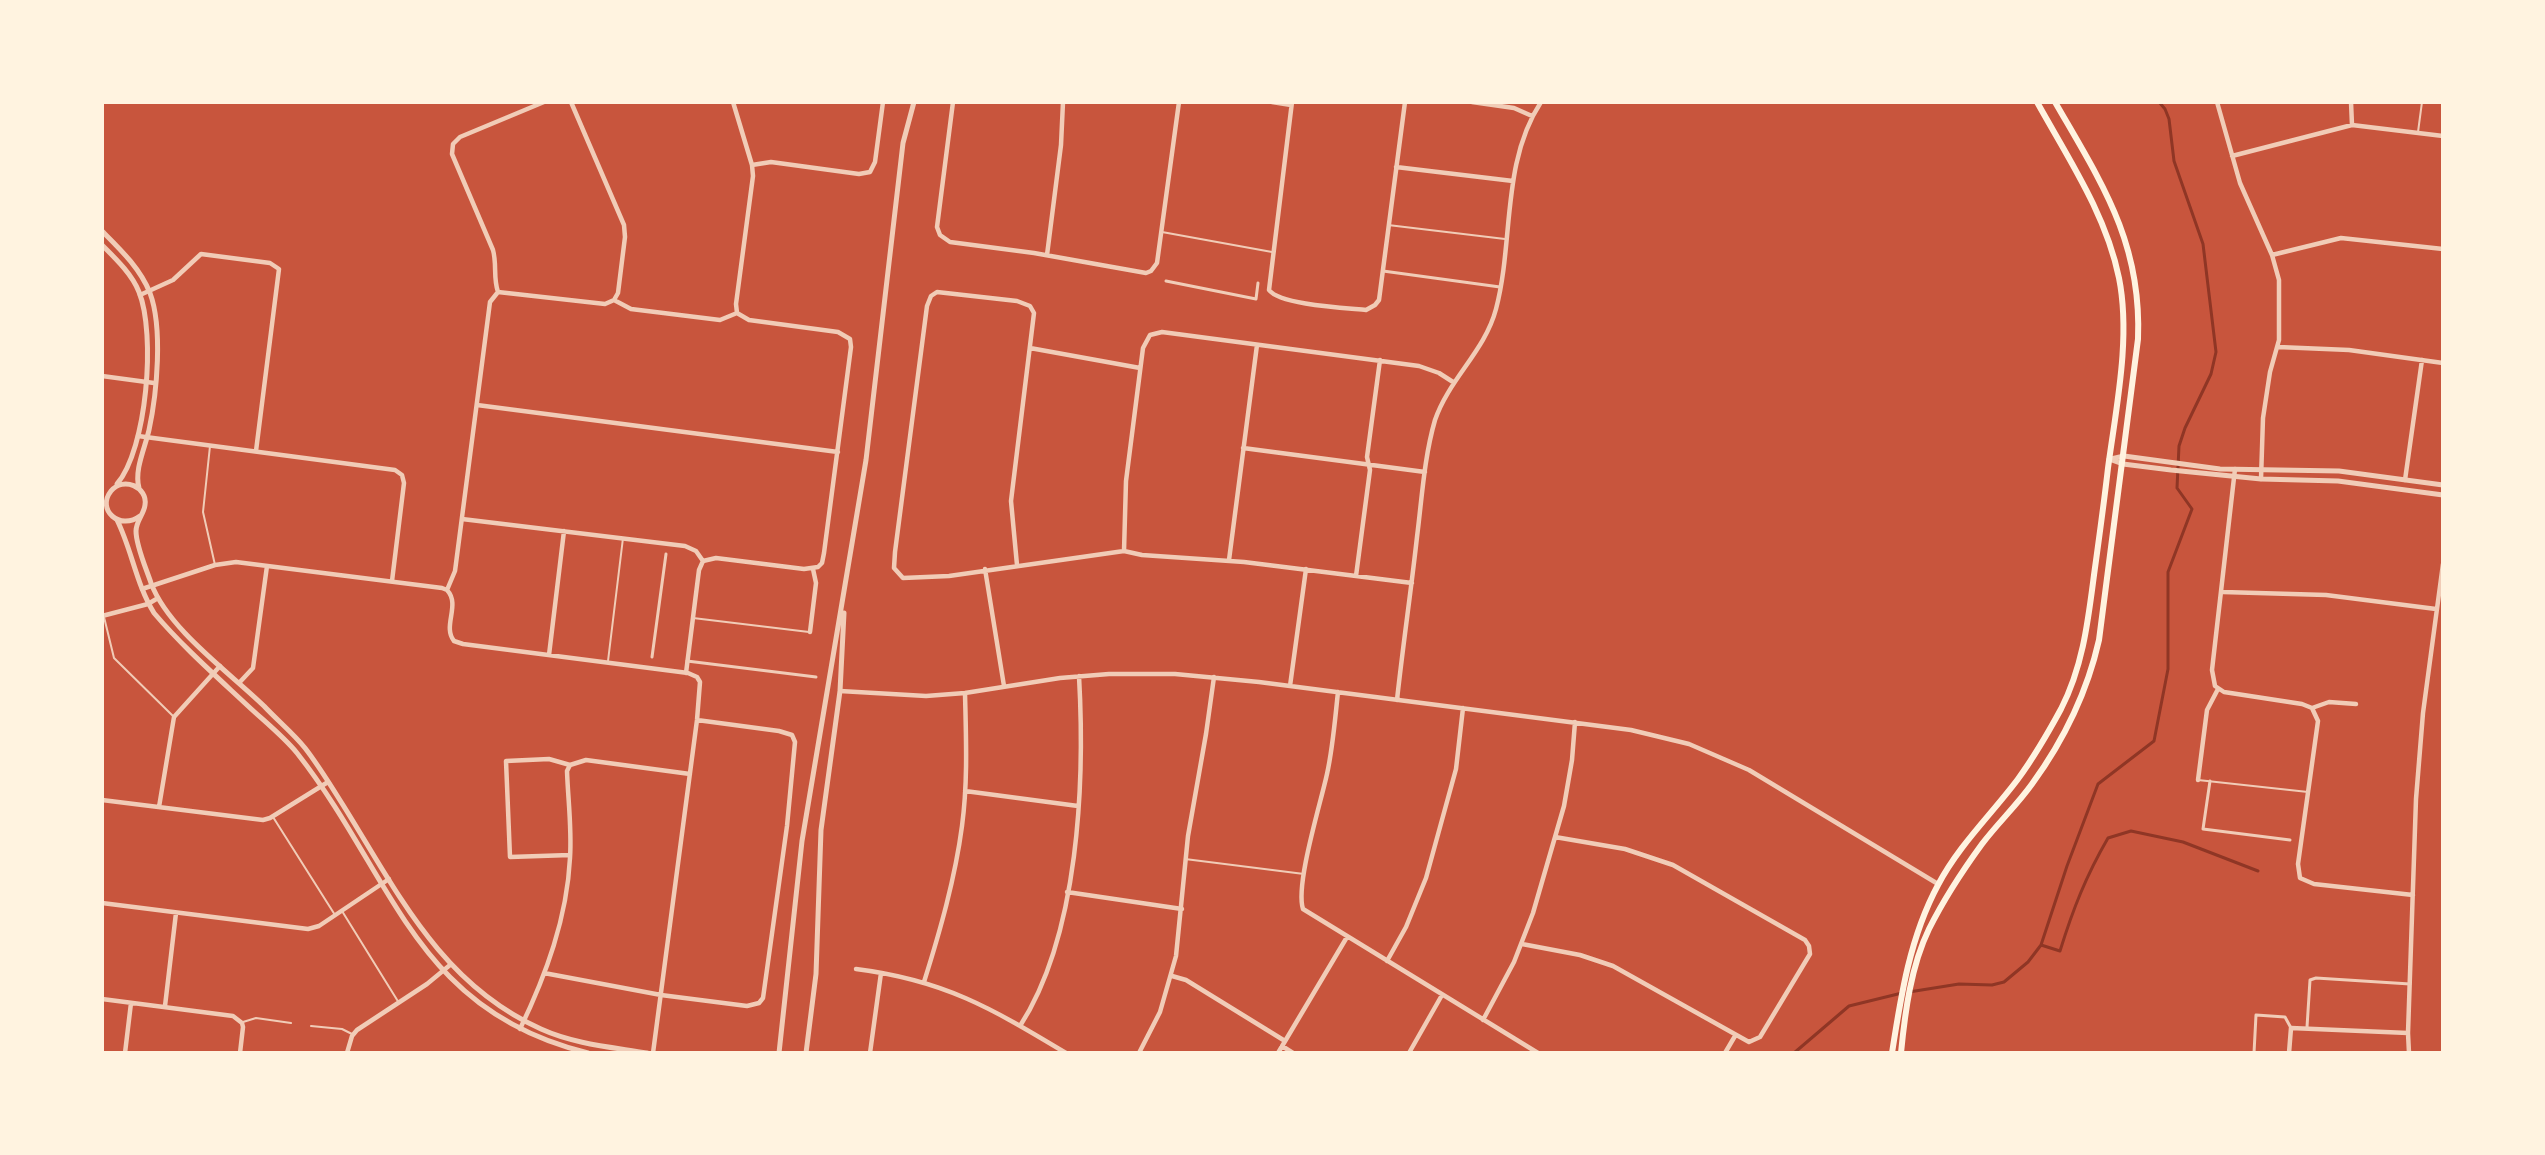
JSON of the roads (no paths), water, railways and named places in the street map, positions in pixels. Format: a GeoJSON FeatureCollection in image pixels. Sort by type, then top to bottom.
{"type":"FeatureCollection","features":[{"type":"Feature","properties":{"kind":"main road"},"geometry":{"type":"LineString","coordinates":[[1892,1053],[1913,941],[1938,884],[1981,822],[2029,763],[2070,690],[2081,658],[2089,618],[2123,332],[2120,280],[2097,210],[2037,102]]}},
{"type":"Feature","properties":{"kind":"main road"},"geometry":{"type":"LineString","coordinates":[[1900,1053],[1917,963],[1929,930],[1951,891],[1983,843],[2043,768],[2064,735],[2087,684],[2099,640],[2139,318],[2135,278],[2116,211],[2055,102]]}},
{"type":"Feature","properties":{"kind":"street"},"geometry":{"type":"LineString","coordinates":[[498,292],[494,280],[493,250],[452,154],[453,144],[460,137],[544,102]]}},
{"type":"Feature","properties":{"kind":"street"},"geometry":{"type":"LineString","coordinates":[[498,292],[605,304],[614,300],[618,292],[625,237],[624,225],[572,102]]}},
{"type":"Feature","properties":{"kind":"street"},"geometry":{"type":"LineString","coordinates":[[733,102],[752,165],[736,304],[737,314]]}},
{"type":"Feature","properties":{"kind":"street"},"geometry":{"type":"LineString","coordinates":[[752,165],[771,162],[859,174],[870,172],[875,162],[883,102]]}},
{"type":"Feature","properties":{"kind":"street"},"geometry":{"type":"LineString","coordinates":[[779,1053],[802,841],[866,460],[903,143],[914,102]]}},
{"type":"Feature","properties":{"kind":"street"},"geometry":{"type":"LineString","coordinates":[[953,102],[937,227],[940,236],[950,242],[1047,255],[1146,273],[1151,271],[1157,263],[1179,102]]}},
{"type":"Feature","properties":{"kind":"street"},"geometry":{"type":"LineString","coordinates":[[1047,255],[1061,145],[1063,102]]}},
{"type":"Feature","properties":{"kind":"street"},"geometry":{"type":"LineString","coordinates":[[1272,102],[1292,103],[1269,290],[1274,296],[1286,300],[1366,310],[1379,300],[1405,102]]}},
{"type":"Feature","properties":{"kind":"street"},"geometry":{"type":"LineString","coordinates":[[1472,102],[1514,108],[1532,116]]}},
{"type":"Feature","properties":{"kind":"street"},"geometry":{"type":"LineString","coordinates":[[1397,700],[1425,472],[1436,420],[1453,382],[1490,327],[1501,287],[1513,181],[1521,146],[1532,116],[1541,102]]}},
{"type":"Feature","properties":{"kind":"street"},"geometry":{"type":"LineString","coordinates":[[2217,102],[2240,183],[2272,255],[2280,288],[2278,347],[2270,372],[2263,418],[2261,478]]}},
{"type":"Feature","properties":{"kind":"street"},"geometry":{"type":"LineString","coordinates":[[2351,102],[2352,125]]}},
{"type":"Feature","properties":{"kind":"street"},"geometry":{"type":"LineString","coordinates":[[2232,156],[2352,125],[2443,136]]}},
{"type":"Feature","properties":{"kind":"street"},"geometry":{"type":"LineString","coordinates":[[1396,167],[1513,181]]}},
{"type":"Feature","properties":{"kind":"street"},"geometry":{"type":"LineString","coordinates":[[102,231],[136,269],[149,292],[157,327],[154,383],[147,438],[137,475],[139,488],[145,499],[144,511],[129,522],[117,520]]}},
{"type":"Feature","properties":{"kind":"street"},"geometry":{"type":"LineString","coordinates":[[2272,255],[2340,238],[2443,249]]}},
{"type":"Feature","properties":{"kind":"street"},"geometry":{"type":"LineString","coordinates":[[102,245],[134,282],[148,326],[145,382],[138,436],[131,461],[104,504],[117,520],[128,544],[148,604],[164,626],[287,742],[321,787],[419,942],[442,971],[479,1004],[520,1030],[542,1040],[588,1053]]}},
{"type":"Feature","properties":{"kind":"street"},"geometry":{"type":"LineString","coordinates":[[140,295],[173,280],[201,254],[270,263],[279,269],[256,451]]}},
{"type":"Feature","properties":{"kind":"street"},"geometry":{"type":"LineString","coordinates":[[1383,271],[1501,287]]}},
{"type":"Feature","properties":{"kind":"street"},"geometry":{"type":"LineString","coordinates":[[1166,281],[1256,299],[1258,283]]}},
{"type":"Feature","properties":{"kind":"street"},"geometry":{"type":"LineString","coordinates":[[1017,565],[1010,510],[1034,313],[1025,303],[941,291],[934,293],[928,300],[894,568],[903,578],[912,579],[1101,556],[1124,551],[1149,556],[1229,560],[1412,583]]}},
{"type":"Feature","properties":{"kind":"street"},"geometry":{"type":"LineString","coordinates":[[447,590],[454,576],[490,302],[498,292]]}},
{"type":"Feature","properties":{"kind":"street"},"geometry":{"type":"LineString","coordinates":[[614,300],[631,309],[720,320],[737,314],[748,320],[838,332],[850,339],[838,452],[820,565],[813,569],[716,558],[704,561],[699,570],[686,673]]}},
{"type":"Feature","properties":{"kind":"street"},"geometry":{"type":"LineString","coordinates":[[1124,551],[1125,489],[1140,368],[1145,339],[1156,333],[1380,360],[1431,369],[1453,382]]}},
{"type":"Feature","properties":{"kind":"street"},"geometry":{"type":"LineString","coordinates":[[1229,560],[1257,345]]}},
{"type":"Feature","properties":{"kind":"street"},"geometry":{"type":"LineString","coordinates":[[2278,347],[2357,351],[2443,363]]}},
{"type":"Feature","properties":{"kind":"street"},"geometry":{"type":"LineString","coordinates":[[1030,348],[1140,368]]}},
{"type":"Feature","properties":{"kind":"street"},"geometry":{"type":"LineString","coordinates":[[1356,576],[1370,470],[1368,453],[1380,360]]}},
{"type":"Feature","properties":{"kind":"street"},"geometry":{"type":"LineString","coordinates":[[2405,480],[2422,360]]}},
{"type":"Feature","properties":{"kind":"street"},"geometry":{"type":"LineString","coordinates":[[102,376],[154,383]]}},
{"type":"Feature","properties":{"kind":"street"},"geometry":{"type":"LineString","coordinates":[[477,405],[838,452]]}},
{"type":"Feature","properties":{"kind":"street"},"geometry":{"type":"LineString","coordinates":[[138,436],[387,468],[400,472],[404,483],[392,581]]}},
{"type":"Feature","properties":{"kind":"street"},"geometry":{"type":"LineString","coordinates":[[1243,448],[1425,472]]}},
{"type":"Feature","properties":{"kind":"street"},"geometry":{"type":"LineString","coordinates":[[2109,459],[2171,462],[2191,468]]}},
{"type":"Feature","properties":{"kind":"street"},"geometry":{"type":"LineString","coordinates":[[2123,460],[2171,470],[2191,468],[2234,472],[2261,478],[2338,480],[2443,495]]}},
{"type":"Feature","properties":{"kind":"street"},"geometry":{"type":"LineString","coordinates":[[2234,472],[2339,471],[2443,485]]}},
{"type":"Feature","properties":{"kind":"street"},"geometry":{"type":"LineString","coordinates":[[2234,472],[2223,592],[2212,670],[2213,682],[2218,689],[2224,692],[2313,708],[2329,702],[2355,704]]}},
{"type":"Feature","properties":{"kind":"street"},"geometry":{"type":"LineString","coordinates":[[115,487],[127,484],[139,488]]}},
{"type":"Feature","properties":{"kind":"street"},"geometry":{"type":"LineString","coordinates":[[140,516],[136,532],[152,586],[168,613],[305,748],[431,942],[450,965],[478,992],[524,1021],[578,1041],[646,1053]]}},
{"type":"Feature","properties":{"kind":"street"},"geometry":{"type":"LineString","coordinates":[[462,519],[688,547],[696,551],[704,561]]}},
{"type":"Feature","properties":{"kind":"street"},"geometry":{"type":"LineString","coordinates":[[549,655],[564,531]]}},
{"type":"Feature","properties":{"kind":"street"},"geometry":{"type":"LineString","coordinates":[[652,657],[666,554]]}},
{"type":"Feature","properties":{"kind":"street"},"geometry":{"type":"LineString","coordinates":[[142,589],[215,565],[236,562],[392,581],[447,590],[453,600],[450,627],[452,639],[463,644],[686,673],[697,677],[700,686],[697,720],[653,1053]]}},
{"type":"Feature","properties":{"kind":"street"},"geometry":{"type":"LineString","coordinates":[[2409,1053],[2419,761],[2443,564]]}},
{"type":"Feature","properties":{"kind":"street"},"geometry":{"type":"LineString","coordinates":[[239,683],[253,668],[267,566]]}},
{"type":"Feature","properties":{"kind":"street"},"geometry":{"type":"LineString","coordinates":[[810,632],[816,584],[813,569]]}},
{"type":"Feature","properties":{"kind":"street"},"geometry":{"type":"LineString","coordinates":[[986,569],[1004,686]]}},
{"type":"Feature","properties":{"kind":"street"},"geometry":{"type":"LineString","coordinates":[[1290,686],[1306,570]]}},
{"type":"Feature","properties":{"kind":"street"},"geometry":{"type":"LineString","coordinates":[[2223,592],[2333,595],[2436,609]]}},
{"type":"Feature","properties":{"kind":"street"},"geometry":{"type":"LineString","coordinates":[[806,1053],[816,974],[821,830],[840,691],[844,593]]}},
{"type":"Feature","properties":{"kind":"street"},"geometry":{"type":"LineString","coordinates":[[103,616],[148,604],[158,598]]}},
{"type":"Feature","properties":{"kind":"street"},"geometry":{"type":"LineString","coordinates":[[687,661],[816,677]]}},
{"type":"Feature","properties":{"kind":"street"},"geometry":{"type":"LineString","coordinates":[[159,807],[174,717],[220,666]]}},
{"type":"Feature","properties":{"kind":"street"},"geometry":{"type":"LineString","coordinates":[[840,691],[926,696],[965,693],[1079,676],[1139,673],[1214,676],[1575,722],[1659,735],[1721,756],[1766,780],[1951,891]]}},
{"type":"Feature","properties":{"kind":"street"},"geometry":{"type":"LineString","coordinates":[[1020,1026],[1036,999],[1056,950],[1067,892],[1078,806],[1082,734],[1079,676]]}},
{"type":"Feature","properties":{"kind":"street"},"geometry":{"type":"LineString","coordinates":[[1138,1053],[1160,1012],[1172,976],[1180,937],[1185,860],[1214,676]]}},
{"type":"Feature","properties":{"kind":"street"},"geometry":{"type":"LineString","coordinates":[[2198,780],[2207,710],[2218,689]]}},
{"type":"Feature","properties":{"kind":"street"},"geometry":{"type":"LineString","coordinates":[[1338,692],[1327,774],[1305,874],[1303,909],[1538,1053]]}},
{"type":"Feature","properties":{"kind":"street"},"geometry":{"type":"LineString","coordinates":[[924,982],[955,869],[965,791],[967,753],[965,693]]}},
{"type":"Feature","properties":{"kind":"street"},"geometry":{"type":"LineString","coordinates":[[1387,961],[1406,927],[1426,878],[1456,769],[1463,708]]}},
{"type":"Feature","properties":{"kind":"street"},"geometry":{"type":"LineString","coordinates":[[2313,708],[2318,721],[2298,864],[2299,874],[2303,881],[2413,894]]}},
{"type":"Feature","properties":{"kind":"street"},"geometry":{"type":"LineString","coordinates":[[544,973],[661,995],[747,1006],[762,1001],[787,825],[795,742],[792,735],[779,731],[697,720]]}},
{"type":"Feature","properties":{"kind":"street"},"geometry":{"type":"LineString","coordinates":[[1483,1020],[1522,944],[1569,786],[1575,722]]}},
{"type":"Feature","properties":{"kind":"street"},"geometry":{"type":"LineString","coordinates":[[570,765],[549,759],[506,761],[510,857],[570,855]]}},
{"type":"Feature","properties":{"kind":"street"},"geometry":{"type":"LineString","coordinates":[[520,1030],[544,973],[562,919],[570,855],[567,771],[570,765],[586,760],[690,774]]}},
{"type":"Feature","properties":{"kind":"street"},"geometry":{"type":"LineString","coordinates":[[2210,781],[2203,829],[2290,840]]}},
{"type":"Feature","properties":{"kind":"street"},"geometry":{"type":"LineString","coordinates":[[102,800],[255,820],[273,817],[328,782]]}},
{"type":"Feature","properties":{"kind":"street"},"geometry":{"type":"LineString","coordinates":[[965,791],[1078,806]]}},
{"type":"Feature","properties":{"kind":"street"},"geometry":{"type":"LineString","coordinates":[[1522,944],[1580,955],[1613,966],[1749,1042],[1760,1037],[1810,954],[1805,940],[1673,865],[1625,849],[1555,837]]}},
{"type":"Feature","properties":{"kind":"street"},"geometry":{"type":"LineString","coordinates":[[102,903],[298,929],[319,926],[389,879]]}},
{"type":"Feature","properties":{"kind":"street"},"geometry":{"type":"LineString","coordinates":[[1067,892],[1182,909]]}},
{"type":"Feature","properties":{"kind":"street"},"geometry":{"type":"LineString","coordinates":[[165,1006],[176,913]]}},
{"type":"Feature","properties":{"kind":"street"},"geometry":{"type":"LineString","coordinates":[[1278,1053],[1347,937]]}},
{"type":"Feature","properties":{"kind":"street"},"geometry":{"type":"LineString","coordinates":[[347,1053],[353,1034],[450,965]]}},
{"type":"Feature","properties":{"kind":"street"},"geometry":{"type":"LineString","coordinates":[[856,969],[924,982],[967,997],[1066,1053]]}},
{"type":"Feature","properties":{"kind":"street"},"geometry":{"type":"LineString","coordinates":[[870,1053],[880,972]]}},
{"type":"Feature","properties":{"kind":"street"},"geometry":{"type":"LineString","coordinates":[[1172,976],[1186,980],[1285,1041]]}},
{"type":"Feature","properties":{"kind":"street"},"geometry":{"type":"LineString","coordinates":[[2307,1027],[2310,980],[2316,978],[2410,984]]}},
{"type":"Feature","properties":{"kind":"street"},"geometry":{"type":"LineString","coordinates":[[1409,1053],[1442,995]]}},
{"type":"Feature","properties":{"kind":"street"},"geometry":{"type":"LineString","coordinates":[[102,999],[233,1016],[242,1023],[240,1053]]}},
{"type":"Feature","properties":{"kind":"street"},"geometry":{"type":"LineString","coordinates":[[125,1053],[132,1003]]}},
{"type":"Feature","properties":{"kind":"street"},"geometry":{"type":"LineString","coordinates":[[2254,1053],[2256,1016],[2285,1017],[2291,1028],[2289,1053]]}},
{"type":"Feature","properties":{"kind":"street"},"geometry":{"type":"LineString","coordinates":[[2291,1028],[2408,1033]]}},
{"type":"Feature","properties":{"kind":"street"},"geometry":{"type":"LineString","coordinates":[[1725,1053],[1735,1036]]}},
{"type":"Feature","properties":{"kind":"street"},"geometry":{"type":"LineString","coordinates":[[1282,1046],[1293,1053]]}},
{"type":"Feature","properties":{"kind":"lane"},"geometry":{"type":"LineString","coordinates":[[2418,132],[2422,102]]}},
{"type":"Feature","properties":{"kind":"lane"},"geometry":{"type":"LineString","coordinates":[[1389,225],[1507,239]]}},
{"type":"Feature","properties":{"kind":"lane"},"geometry":{"type":"LineString","coordinates":[[1162,232],[1272,252]]}},
{"type":"Feature","properties":{"kind":"lane"},"geometry":{"type":"LineString","coordinates":[[210,446],[203,512],[215,565]]}},
{"type":"Feature","properties":{"kind":"lane"},"geometry":{"type":"LineString","coordinates":[[607,663],[623,538]]}},
{"type":"Feature","properties":{"kind":"lane"},"geometry":{"type":"LineString","coordinates":[[103,616],[114,658],[174,717]]}},
{"type":"Feature","properties":{"kind":"lane"},"geometry":{"type":"LineString","coordinates":[[693,618],[810,632]]}},
{"type":"Feature","properties":{"kind":"lane"},"geometry":{"type":"LineString","coordinates":[[2198,780],[2308,792]]}},
{"type":"Feature","properties":{"kind":"lane"},"geometry":{"type":"LineString","coordinates":[[273,817],[335,915]]}},
{"type":"Feature","properties":{"kind":"lane"},"geometry":{"type":"LineString","coordinates":[[1185,860],[1305,874]]}},
{"type":"Feature","properties":{"kind":"lane"},"geometry":{"type":"LineString","coordinates":[[342,911],[399,1002]]}},
{"type":"Feature","properties":{"kind":"lane"},"geometry":{"type":"LineString","coordinates":[[242,1023],[256,1018],[291,1023]]}},
{"type":"Feature","properties":{"kind":"lane"},"geometry":{"type":"LineString","coordinates":[[311,1026],[342,1029],[353,1034]]}},
{"type":"Feature","properties":{"kind":"waterway"},"geometry":{"type":"LineString","coordinates":[[1909,992],[1959,984],[1992,985],[2004,982],[2028,962],[2041,945],[2067,866],[2098,784],[2154,741],[2168,669],[2168,572],[2192,509],[2177,488],[2179,446],[2185,428],[2211,374],[2216,352],[2203,244],[2174,161],[2169,119],[2159,102]]}},
{"type":"Feature","properties":{"kind":"waterway"},"geometry":{"type":"LineString","coordinates":[[2041,945],[2060,951],[2081,893],[2108,838],[2131,831],[2183,842],[2258,871]]}},
{"type":"Feature","properties":{"kind":"waterway"},"geometry":{"type":"LineString","coordinates":[[1794,1053],[1849,1006],[1902,993]]}}]}
